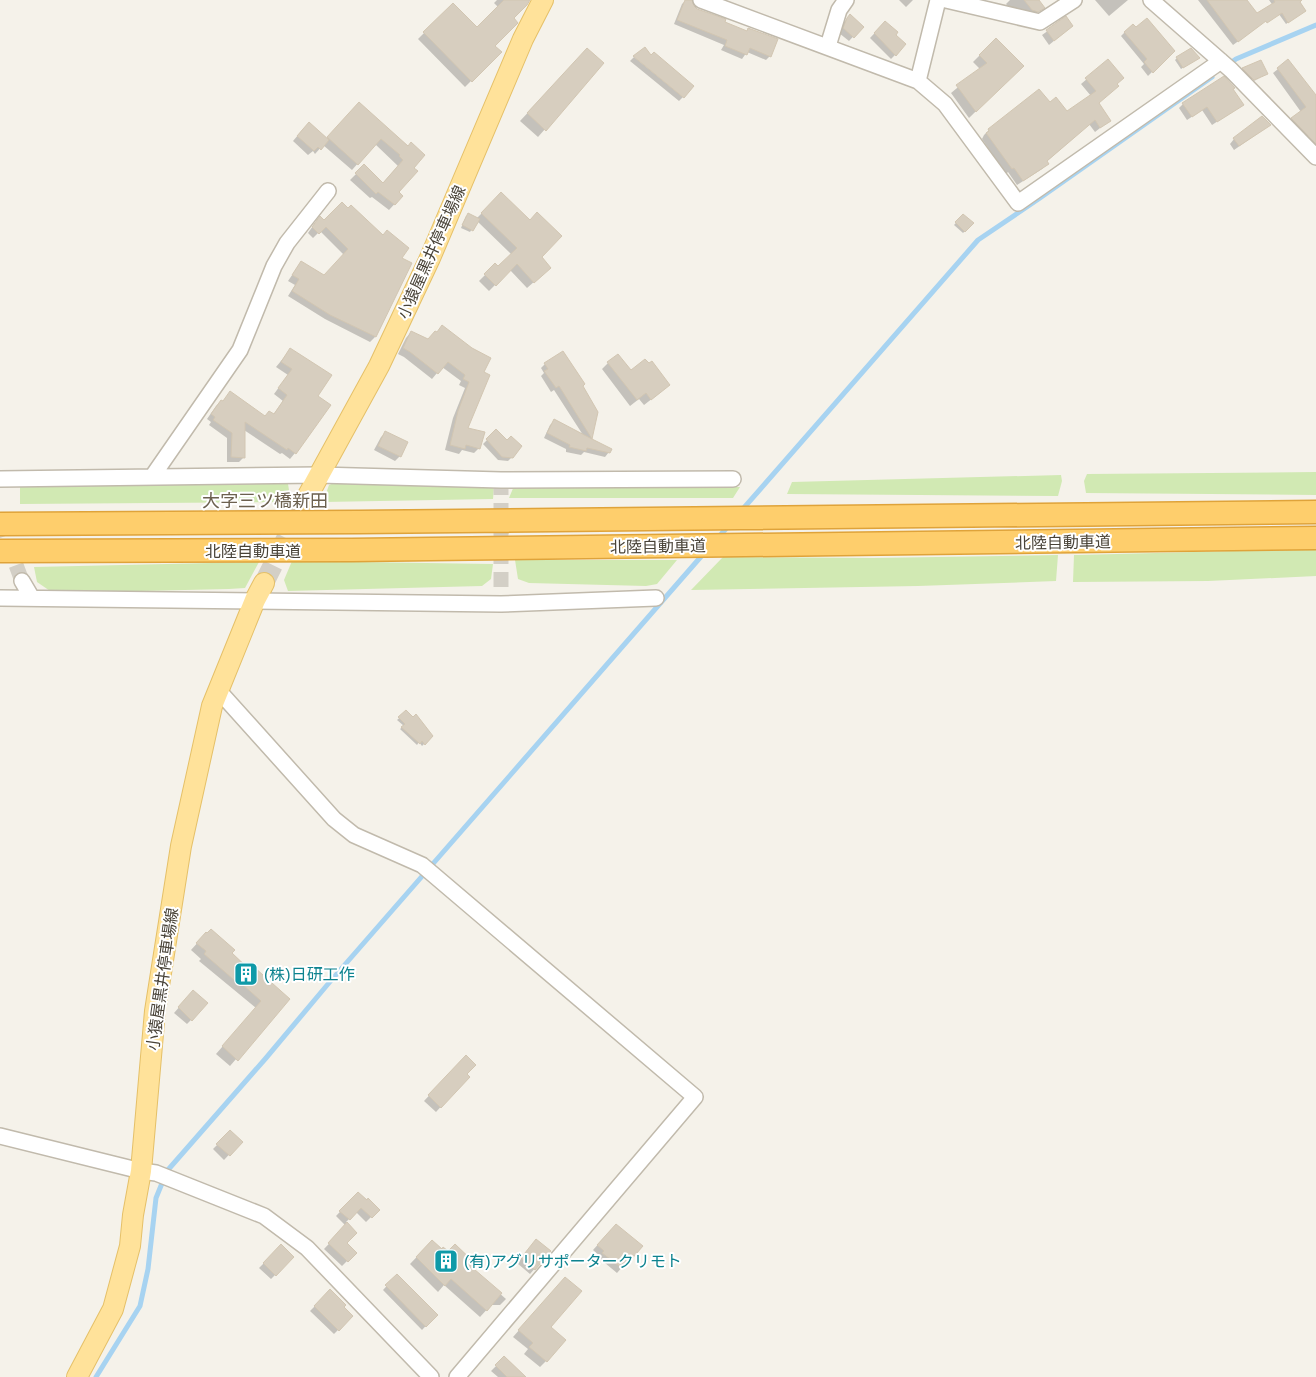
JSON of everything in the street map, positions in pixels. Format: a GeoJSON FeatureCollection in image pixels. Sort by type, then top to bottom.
{"type":"FeatureCollection","features":[{"type":"Feature","properties":{"kind":"highway","name":"北陸自動車道"},"geometry":{"type":"LineString","coordinates":[[0,524],[1316,512]]}},
{"type":"Feature","properties":{"kind":"highway","name":"北陸自動車道"},"geometry":{"type":"LineString","coordinates":[[0,551],[372,550],[1316,538]]}},
{"type":"Feature","properties":{"kind":"main road","name":"小猿屋黒井停車場線"},"geometry":{"type":"LineString","coordinates":[[306,499],[378,366],[430,258],[523,40],[543,0]]}},
{"type":"Feature","properties":{"kind":"main road","name":"小猿屋黒井停車場線"},"geometry":{"type":"LineString","coordinates":[[77,1377],[114,1309],[130,1246],[133,1215],[141,1171],[155,1010],[181,846],[212,706],[259,592]]}},
{"type":"Feature","properties":{"kind":"street"},"geometry":{"type":"LineString","coordinates":[[701,0],[918,81],[945,104],[1018,203],[1221,61]]}},
{"type":"Feature","properties":{"kind":"street"},"geometry":{"type":"LineString","coordinates":[[828,46],[839,10],[846,0]]}},
{"type":"Feature","properties":{"kind":"street"},"geometry":{"type":"LineString","coordinates":[[918,81],[938,0]]}},
{"type":"Feature","properties":{"kind":"street"},"geometry":{"type":"LineString","coordinates":[[946,0],[1040,22],[1074,0]]}},
{"type":"Feature","properties":{"kind":"street"},"geometry":{"type":"LineString","coordinates":[[1157,2],[1221,61],[1316,157]]}},
{"type":"Feature","properties":{"kind":"street"},"geometry":{"type":"LineString","coordinates":[[152,478],[240,350],[274,266],[287,242],[328,192]]}},
{"type":"Feature","properties":{"kind":"street"},"geometry":{"type":"LineString","coordinates":[[0,478],[319,475],[501,480],[732,478]]}},
{"type":"Feature","properties":{"kind":"street"},"geometry":{"type":"LineString","coordinates":[[22,582],[32,598]]}},
{"type":"Feature","properties":{"kind":"street"},"geometry":{"type":"LineString","coordinates":[[0,598],[259,592],[501,604],[656,598]]}},
{"type":"Feature","properties":{"kind":"street"},"geometry":{"type":"LineString","coordinates":[[218,690],[334,819],[354,834],[422,865],[695,1097],[457,1377]]}},
{"type":"Feature","properties":{"kind":"street"},"geometry":{"type":"LineString","coordinates":[[0,1136],[141,1171],[156,1173],[264,1216],[307,1248],[431,1377]]}},
{"type":"Feature","properties":{"kind":"green space"},"geometry":{"type":"Polygon","coordinates":[[[1316,472],[1316,495],[1086,493],[1084,481],[1087,474],[1316,472]]]}},
{"type":"Feature","properties":{"kind":"green space"},"geometry":{"type":"Polygon","coordinates":[[[1061,475],[1062,481],[1058,496],[787,494],[792,482],[1061,475]]]}},
{"type":"Feature","properties":{"kind":"green space"},"geometry":{"type":"Polygon","coordinates":[[[336,482],[494,487],[493,499],[323,502],[329,485],[336,482]]]}},
{"type":"Feature","properties":{"kind":"green space"},"geometry":{"type":"Polygon","coordinates":[[[288,484],[291,502],[20,504],[20,485],[288,484]]]}},
{"type":"Feature","properties":{"kind":"green space"},"geometry":{"type":"Polygon","coordinates":[[[514,486],[740,487],[733,498],[509,498],[514,486]]]}},
{"type":"Feature","properties":{"kind":"green space"},"geometry":{"type":"Polygon","coordinates":[[[1316,549],[1316,576],[1208,581],[1073,582],[1074,555],[1316,549]]]}},
{"type":"Feature","properties":{"kind":"green space"},"geometry":{"type":"Polygon","coordinates":[[[1058,555],[1056,581],[918,586],[691,590],[723,557],[873,558],[1058,555]]]}},
{"type":"Feature","properties":{"kind":"green space"},"geometry":{"type":"Polygon","coordinates":[[[515,560],[677,560],[657,584],[646,586],[529,583],[518,579],[515,560]]]}},
{"type":"Feature","properties":{"kind":"green space"},"geometry":{"type":"Polygon","coordinates":[[[292,561],[493,564],[491,579],[482,586],[288,591],[284,580],[292,561]]]}},
{"type":"Feature","properties":{"kind":"green space"},"geometry":{"type":"Polygon","coordinates":[[[259,562],[245,588],[53,593],[37,582],[34,567],[259,562]]]}},
{"type":"Feature","properties":{"kind":"building"},"geometry":{"type":"Polygon","coordinates":[[[504,0],[530,0],[514,18],[518,23],[495,46],[502,52],[472,82],[423,32],[453,3],[477,27],[504,0]]]}},
{"type":"Feature","properties":{"kind":"building"},"geometry":{"type":"Polygon","coordinates":[[[685,0],[692,0],[697,9],[726,19],[725,22],[747,31],[748,28],[778,39],[771,57],[750,48],[747,55],[725,46],[727,40],[677,20],[685,0]]]}},
{"type":"Feature","properties":{"kind":"building"},"geometry":{"type":"Polygon","coordinates":[[[1024,0],[1039,0],[1045,8],[1038,12],[1032,10],[1024,0]]]}},
{"type":"Feature","properties":{"kind":"building"},"geometry":{"type":"Polygon","coordinates":[[[1207,0],[1247,0],[1257,13],[1275,2],[1274,0],[1302,0],[1300,2],[1306,11],[1288,23],[1282,13],[1267,23],[1266,21],[1238,42],[1207,0]]]}},
{"type":"Feature","properties":{"kind":"building"},"geometry":{"type":"Polygon","coordinates":[[[850,14],[864,27],[854,38],[843,28],[850,14]]]}},
{"type":"Feature","properties":{"kind":"building"},"geometry":{"type":"Polygon","coordinates":[[[1066,16],[1073,26],[1054,41],[1046,30],[1066,16]]]}},
{"type":"Feature","properties":{"kind":"building"},"geometry":{"type":"Polygon","coordinates":[[[1147,18],[1175,51],[1153,73],[1144,62],[1147,59],[1124,32],[1133,24],[1136,27],[1147,18]]]}},
{"type":"Feature","properties":{"kind":"building"},"geometry":{"type":"Polygon","coordinates":[[[885,21],[898,32],[896,35],[906,44],[896,56],[874,33],[885,21]]]}},
{"type":"Feature","properties":{"kind":"building"},"geometry":{"type":"Polygon","coordinates":[[[996,38],[1024,66],[976,112],[956,85],[987,63],[979,55],[996,38]]]}},
{"type":"Feature","properties":{"kind":"building"},"geometry":{"type":"Polygon","coordinates":[[[645,47],[651,55],[654,52],[694,86],[684,98],[633,56],[645,47]]]}},
{"type":"Feature","properties":{"kind":"building"},"geometry":{"type":"Polygon","coordinates":[[[587,48],[604,63],[546,131],[527,113],[587,48]]]}},
{"type":"Feature","properties":{"kind":"building"},"geometry":{"type":"Polygon","coordinates":[[[1191,48],[1200,58],[1183,68],[1176,57],[1191,48]]]}},
{"type":"Feature","properties":{"kind":"building"},"geometry":{"type":"Polygon","coordinates":[[[1108,59],[1124,78],[1117,84],[1119,86],[1099,103],[1111,121],[1100,128],[1095,120],[1047,161],[1049,164],[1023,181],[986,133],[989,131],[988,129],[1039,89],[1050,102],[1056,97],[1067,111],[1096,91],[1085,78],[1108,59]]]}},
{"type":"Feature","properties":{"kind":"building"},"geometry":{"type":"Polygon","coordinates":[[[1288,59],[1316,95],[1316,144],[1291,118],[1306,107],[1277,68],[1288,59]]]}},
{"type":"Feature","properties":{"kind":"building"},"geometry":{"type":"Polygon","coordinates":[[[1261,60],[1268,74],[1254,80],[1242,68],[1261,60]]]}},
{"type":"Feature","properties":{"kind":"building"},"geometry":{"type":"Polygon","coordinates":[[[1224,76],[1235,88],[1233,89],[1244,105],[1217,122],[1207,107],[1192,117],[1182,103],[1224,76]]]}},
{"type":"Feature","properties":{"kind":"building"},"geometry":{"type":"Polygon","coordinates":[[[359,102],[408,146],[411,142],[425,155],[414,168],[418,171],[399,192],[403,196],[395,205],[378,192],[376,194],[355,173],[364,164],[383,183],[403,160],[400,155],[381,139],[358,165],[327,137],[359,102]]]}},
{"type":"Feature","properties":{"kind":"building"},"geometry":{"type":"Polygon","coordinates":[[[1262,116],[1271,125],[1239,146],[1233,138],[1262,116]]]}},
{"type":"Feature","properties":{"kind":"building"},"geometry":{"type":"Polygon","coordinates":[[[309,122],[329,140],[321,150],[318,147],[314,151],[297,136],[309,122]]]}},
{"type":"Feature","properties":{"kind":"building"},"geometry":{"type":"Polygon","coordinates":[[[501,192],[530,220],[537,212],[562,236],[542,257],[551,268],[534,283],[517,264],[496,286],[484,274],[495,263],[498,266],[517,248],[481,213],[501,192]]]}},
{"type":"Feature","properties":{"kind":"building"},"geometry":{"type":"Polygon","coordinates":[[[342,202],[348,208],[351,205],[383,235],[387,230],[409,248],[402,258],[412,263],[376,337],[330,315],[292,291],[299,279],[292,275],[301,261],[324,275],[348,249],[326,227],[319,234],[312,227],[320,216],[324,220],[342,202]]]}},
{"type":"Feature","properties":{"kind":"building"},"geometry":{"type":"Polygon","coordinates":[[[468,213],[480,219],[473,231],[462,225],[468,213]]]}},
{"type":"Feature","properties":{"kind":"building"},"geometry":{"type":"Polygon","coordinates":[[[963,214],[974,223],[965,232],[955,222],[963,214]]]}},
{"type":"Feature","properties":{"kind":"building"},"geometry":{"type":"Polygon","coordinates":[[[442,325],[472,348],[491,358],[484,372],[490,375],[468,428],[485,432],[480,449],[466,445],[465,449],[450,445],[458,411],[469,382],[463,379],[465,375],[448,362],[438,374],[403,348],[411,331],[428,339],[442,325]]]}},
{"type":"Feature","properties":{"kind":"building"},"geometry":{"type":"Polygon","coordinates":[[[290,348],[332,375],[318,396],[331,405],[296,454],[245,422],[245,458],[231,457],[232,433],[213,420],[215,417],[211,414],[230,391],[265,416],[269,411],[274,414],[287,395],[278,388],[292,369],[281,362],[290,348]]]}},
{"type":"Feature","properties":{"kind":"building"},"geometry":{"type":"Polygon","coordinates":[[[563,351],[585,384],[583,386],[598,412],[592,439],[559,386],[556,388],[544,371],[548,369],[544,363],[563,351]]]}},
{"type":"Feature","properties":{"kind":"building"},"geometry":{"type":"Polygon","coordinates":[[[618,354],[631,370],[645,359],[649,363],[652,361],[670,385],[651,400],[646,393],[637,400],[607,362],[618,354]]]}},
{"type":"Feature","properties":{"kind":"building"},"geometry":{"type":"Polygon","coordinates":[[[554,419],[612,449],[610,453],[587,448],[586,451],[569,447],[570,445],[547,433],[554,419]]]}},
{"type":"Feature","properties":{"kind":"building"},"geometry":{"type":"Polygon","coordinates":[[[496,429],[507,440],[511,436],[522,446],[513,458],[502,457],[486,439],[496,429]]]}},
{"type":"Feature","properties":{"kind":"building"},"geometry":{"type":"Polygon","coordinates":[[[385,431],[408,442],[401,457],[378,446],[385,431]]]}},
{"type":"Feature","properties":{"kind":"building"},"geometry":{"type":"Polygon","coordinates":[[[406,710],[413,717],[416,714],[433,736],[425,745],[422,741],[420,744],[401,727],[405,724],[398,717],[406,710]]]}},
{"type":"Feature","properties":{"kind":"building","name":"(株)日研工作"},"geometry":{"type":"Polygon","coordinates":[[[211,929],[235,950],[232,953],[251,971],[254,967],[290,999],[238,1061],[222,1046],[261,1001],[204,954],[206,951],[196,943],[211,929]]]}},
{"type":"Feature","properties":{"kind":"building"},"geometry":{"type":"Polygon","coordinates":[[[193,990],[208,1003],[192,1021],[178,1007],[193,990]]]}},
{"type":"Feature","properties":{"kind":"building"},"geometry":{"type":"Polygon","coordinates":[[[466,1055],[476,1065],[467,1074],[470,1077],[441,1108],[428,1095],[466,1055]]]}},
{"type":"Feature","properties":{"kind":"building"},"geometry":{"type":"Polygon","coordinates":[[[230,1130],[243,1142],[230,1156],[216,1144],[230,1130]]]}},
{"type":"Feature","properties":{"kind":"building"},"geometry":{"type":"Polygon","coordinates":[[[358,1192],[367,1200],[368,1198],[380,1210],[372,1218],[361,1208],[350,1220],[339,1211],[358,1192]]]}},
{"type":"Feature","properties":{"kind":"building"},"geometry":{"type":"Polygon","coordinates":[[[347,1222],[357,1233],[347,1243],[357,1253],[348,1262],[328,1243],[347,1222]]]}},
{"type":"Feature","properties":{"kind":"building"},"geometry":{"type":"Polygon","coordinates":[[[616,1224],[643,1246],[623,1269],[602,1253],[604,1251],[597,1245],[616,1224]]]}},
{"type":"Feature","properties":{"kind":"building"},"geometry":{"type":"Polygon","coordinates":[[[536,1239],[551,1251],[535,1270],[521,1258],[536,1239]]]}},
{"type":"Feature","properties":{"kind":"building","name":"(有)アグリサポータークリモト"},"geometry":{"type":"Polygon","coordinates":[[[432,1240],[442,1249],[443,1247],[448,1251],[455,1244],[477,1265],[474,1269],[502,1293],[487,1311],[451,1279],[445,1286],[416,1257],[432,1240]]]}},
{"type":"Feature","properties":{"kind":"building"},"geometry":{"type":"Polygon","coordinates":[[[281,1244],[294,1257],[276,1276],[263,1263],[281,1244]]]}},
{"type":"Feature","properties":{"kind":"building"},"geometry":{"type":"Polygon","coordinates":[[[397,1274],[438,1315],[426,1327],[385,1285],[397,1274]]]}},
{"type":"Feature","properties":{"kind":"building"},"geometry":{"type":"Polygon","coordinates":[[[565,1277],[582,1291],[551,1327],[566,1340],[547,1362],[529,1347],[533,1343],[518,1330],[565,1277]]]}},
{"type":"Feature","properties":{"kind":"building"},"geometry":{"type":"Polygon","coordinates":[[[330,1289],[346,1305],[344,1307],[353,1316],[339,1331],[314,1306],[330,1289]]]}},
{"type":"Feature","properties":{"kind":"building"},"geometry":{"type":"Polygon","coordinates":[[[504,1356],[526,1377],[507,1377],[495,1365],[504,1356]]]}},
{"type":"Feature","properties":{"kind":"waterway"},"geometry":{"type":"LineString","coordinates":[[1229,64],[1236,59],[1316,25]]}},
{"type":"Feature","properties":{"kind":"waterway"},"geometry":{"type":"LineString","coordinates":[[742,510],[978,240],[1212,77]]}},
{"type":"Feature","properties":{"kind":"waterway"},"geometry":{"type":"LineString","coordinates":[[717,539],[730,524]]}},
{"type":"Feature","properties":{"kind":"waterway"},"geometry":{"type":"LineString","coordinates":[[96,1377],[140,1306],[148,1269],[156,1198],[167,1171],[705,552]]}},
{"type":"Feature","properties":{"kind":"tunnel"},"geometry":{"type":"LineString","coordinates":[[501,480],[501,604]]}},
{"type":"Feature","properties":{"kind":"tunnel"},"geometry":{"type":"LineString","coordinates":[[264,583],[306,499]]}},
{"type":"Feature","properties":{"kind":"tunnel"},"geometry":{"type":"LineString","coordinates":[[0,522],[22,581]]}},
{"type":"Feature","properties":{"kind":"place","name":"(株)日研工作"},"geometry":{"type":"Point","coordinates":[246,974]}},
{"type":"Feature","properties":{"kind":"place","name":"(有)アグリサポータークリモト"},"geometry":{"type":"Point","coordinates":[446,1261]}},
{"type":"Feature","properties":{"kind":"district","name":"大字三ツ橋新田"},"geometry":{"type":"Point","coordinates":[265,501]}}]}
